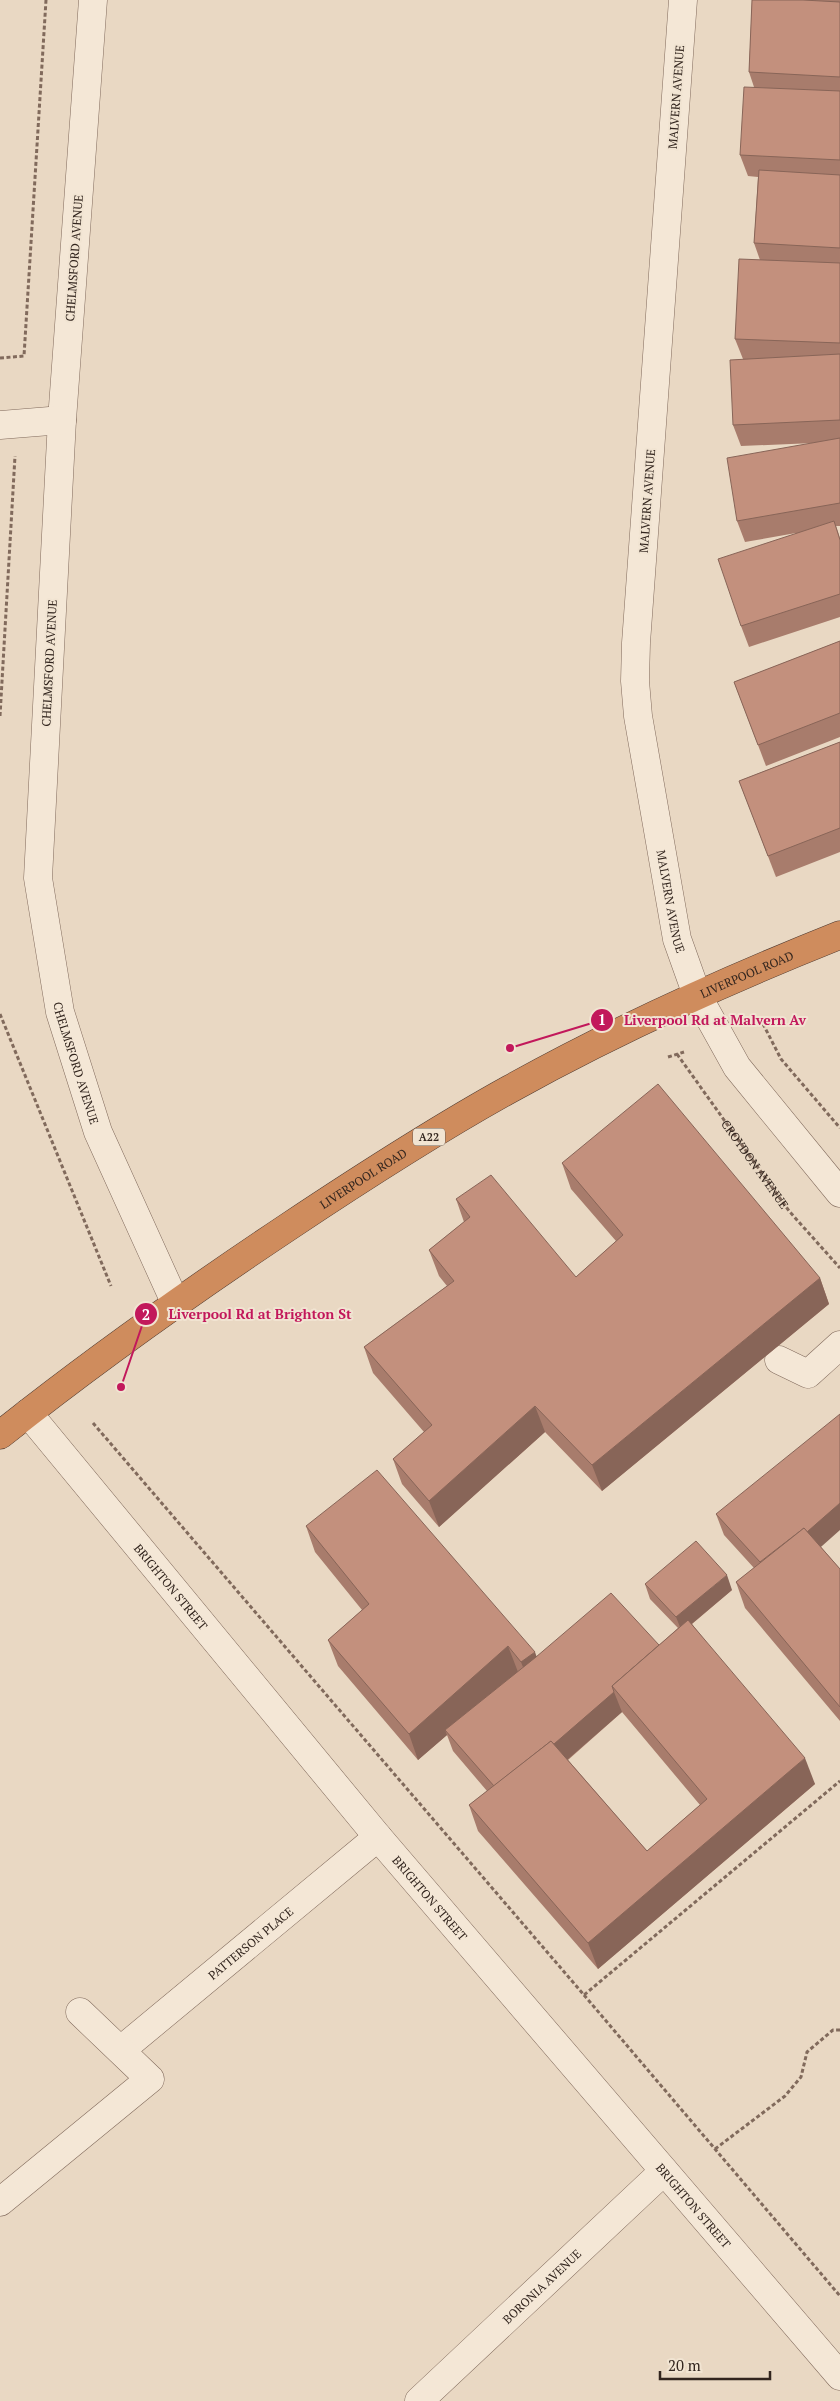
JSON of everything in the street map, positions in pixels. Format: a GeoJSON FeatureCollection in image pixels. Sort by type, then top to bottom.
{"type":"FeatureCollection","features":[{"type":"Feature","properties":{"kind":"highway","name":"LIVERPOOL ROAD"},"geometry":{"type":"LineString","coordinates":[[0,1435],[175,1302],[341,1192],[501,1094],[633,1025],[697,995],[840,935]]}},
{"type":"Feature","properties":{"kind":"street","name":"CHELMSFORD AVENUE"},"geometry":{"type":"LineString","coordinates":[[94,0],[62,420],[38,878],[60,1012],[98,1132],[175,1302]]}},
{"type":"Feature","properties":{"kind":"street","name":"MALVERN AVENUE"},"geometry":{"type":"LineString","coordinates":[[682,0],[635,681],[641,735],[677,939],[697,995]]}},
{"type":"Feature","properties":{"kind":"street"},"geometry":{"type":"LineString","coordinates":[[0,425],[62,420]]}},
{"type":"Feature","properties":{"kind":"street"},"geometry":{"type":"LineString","coordinates":[[697,995],[737,1067],[840,1193]]}},
{"type":"Feature","properties":{"kind":"street"},"geometry":{"type":"LineString","coordinates":[[779,1360],[808,1374],[840,1345]]}},
{"type":"Feature","properties":{"kind":"street","name":"BRIGHTON STREET"},"geometry":{"type":"LineString","coordinates":[[28,1413],[378,1837],[840,2376]]}},
{"type":"Feature","properties":{"kind":"street","name":"PATTERSON PLACE"},"geometry":{"type":"LineString","coordinates":[[122,2050],[378,1837]]}},
{"type":"Feature","properties":{"kind":"street"},"geometry":{"type":"LineString","coordinates":[[0,2202],[150,2079],[122,2050],[80,2012]]}},
{"type":"Feature","properties":{"kind":"street","name":"BORONIA AVENUE"},"geometry":{"type":"LineString","coordinates":[[420,2401],[664,2171]]}},
{"type":"Feature","properties":{"kind":"path"},"geometry":{"type":"LineString","coordinates":[[0,358],[24,356],[46,0]]}},
{"type":"Feature","properties":{"kind":"path"},"geometry":{"type":"LineString","coordinates":[[0,716],[15,453],[8,454]]}},
{"type":"Feature","properties":{"kind":"path"},"geometry":{"type":"LineString","coordinates":[[0,1014],[111,1286]]}},
{"type":"Feature","properties":{"kind":"path"},"geometry":{"type":"LineString","coordinates":[[760,1018],[781,1059],[840,1128]]}},
{"type":"Feature","properties":{"kind":"path"},"geometry":{"type":"LineString","coordinates":[[668,1058],[684,1052]]}},
{"type":"Feature","properties":{"kind":"path","name":"CROYDON AVENUE"},"geometry":{"type":"LineString","coordinates":[[676,1054],[788,1211],[840,1268]]}},
{"type":"Feature","properties":{"kind":"path"},"geometry":{"type":"LineString","coordinates":[[93,1422],[840,2296]]}},
{"type":"Feature","properties":{"kind":"path"},"geometry":{"type":"LineString","coordinates":[[584,1995],[840,1781]]}},
{"type":"Feature","properties":{"kind":"path"},"geometry":{"type":"LineString","coordinates":[[715,2149],[785,2096],[801,2077],[807,2052],[833,2030],[840,2030]]}},
{"type":"Feature","properties":{"kind":"building"},"geometry":{"type":"Polygon","coordinates":[[[752,0],[840,2],[840,77],[749,72],[752,0]]]}},
{"type":"Feature","properties":{"kind":"building"},"geometry":{"type":"Polygon","coordinates":[[[744,87],[840,91],[840,160],[740,155],[744,87]]]}},
{"type":"Feature","properties":{"kind":"building"},"geometry":{"type":"Polygon","coordinates":[[[759,170],[840,175],[840,248],[754,243],[759,170]]]}},
{"type":"Feature","properties":{"kind":"building"},"geometry":{"type":"Polygon","coordinates":[[[739,259],[840,263],[840,343],[735,339],[739,259]]]}},
{"type":"Feature","properties":{"kind":"building"},"geometry":{"type":"Polygon","coordinates":[[[840,354],[840,420],[733,425],[730,360],[840,354]]]}},
{"type":"Feature","properties":{"kind":"building"},"geometry":{"type":"Polygon","coordinates":[[[840,438],[840,503],[737,521],[727,458],[840,438]]]}},
{"type":"Feature","properties":{"kind":"building"},"geometry":{"type":"Polygon","coordinates":[[[834,521],[840,540],[840,594],[741,626],[718,559],[834,521]]]}},
{"type":"Feature","properties":{"kind":"building"},"geometry":{"type":"Polygon","coordinates":[[[840,641],[840,713],[758,745],[734,682],[840,641]]]}},
{"type":"Feature","properties":{"kind":"building"},"geometry":{"type":"Polygon","coordinates":[[[840,742],[840,828],[768,856],[739,781],[840,742]]]}},
{"type":"Feature","properties":{"kind":"building"},"geometry":{"type":"Polygon","coordinates":[[[658,1084],[820,1278],[592,1465],[535,1406],[429,1501],[393,1459],[432,1425],[364,1347],[454,1281],[429,1250],[470,1217],[456,1199],[491,1175],[576,1277],[623,1235],[562,1163],[658,1084]]]}},
{"type":"Feature","properties":{"kind":"building"},"geometry":{"type":"Polygon","coordinates":[[[840,1414],[840,1503],[807,1532],[804,1528],[760,1562],[716,1514],[840,1414]]]}},
{"type":"Feature","properties":{"kind":"building"},"geometry":{"type":"Polygon","coordinates":[[[377,1470],[535,1652],[521,1662],[508,1646],[409,1734],[328,1640],[369,1604],[306,1526],[377,1470]]]}},
{"type":"Feature","properties":{"kind":"building"},"geometry":{"type":"Polygon","coordinates":[[[804,1528],[840,1569],[840,1707],[736,1582],[804,1528]]]}},
{"type":"Feature","properties":{"kind":"building"},"geometry":{"type":"Polygon","coordinates":[[[696,1541],[727,1575],[676,1617],[645,1584],[696,1541]]]}},
{"type":"Feature","properties":{"kind":"building"},"geometry":{"type":"Polygon","coordinates":[[[611,1593],[659,1645],[612,1686],[614,1692],[554,1744],[551,1741],[494,1786],[445,1730],[536,1657],[611,1593]]]}},
{"type":"Feature","properties":{"kind":"building"},"geometry":{"type":"Polygon","coordinates":[[[688,1620],[805,1758],[588,1943],[469,1805],[551,1741],[647,1851],[707,1799],[612,1686],[688,1620]]]}},
{"type":"Feature","properties":{"kind":"place","name":"Liverpool Rd at Malvern Av"},"geometry":{"type":"Point","coordinates":[510,1048]}},
{"type":"Feature","properties":{"kind":"place","name":"Liverpool Rd at Brighton St"},"geometry":{"type":"Point","coordinates":[121,1387]}}]}
